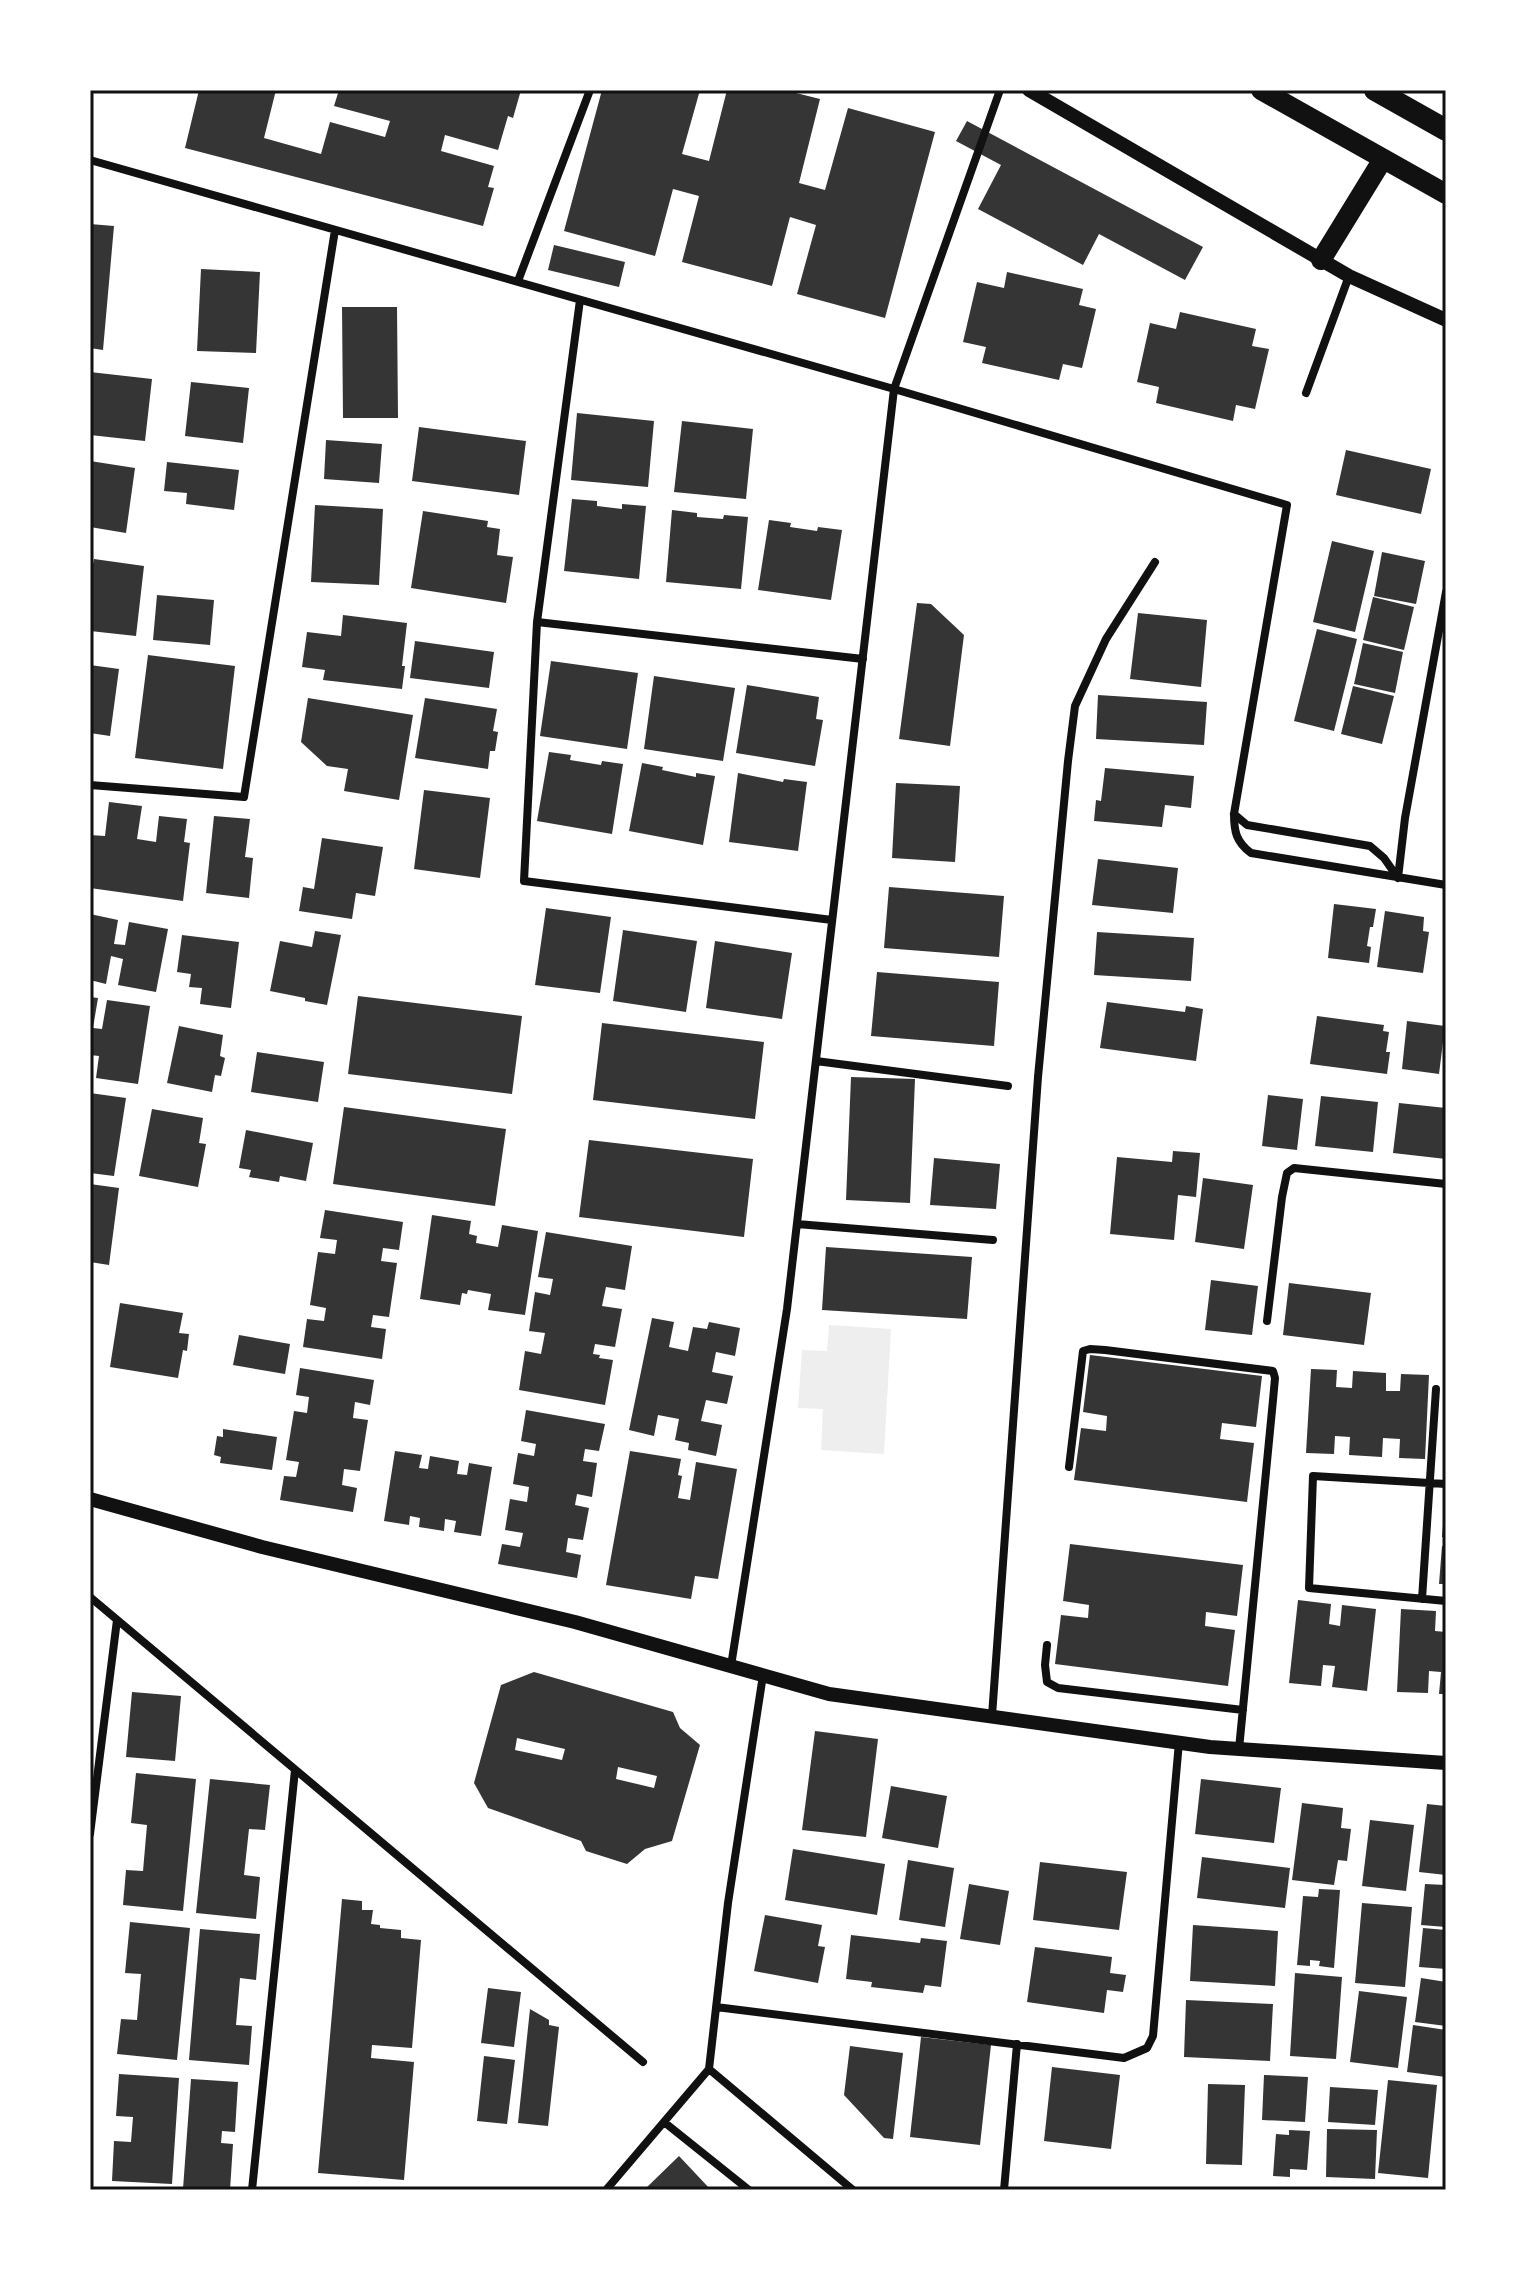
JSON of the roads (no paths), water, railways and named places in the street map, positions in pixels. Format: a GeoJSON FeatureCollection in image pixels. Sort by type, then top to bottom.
{"type":"FeatureCollection","features":[{"type":"Feature","properties":{"kind":"highway"},"geometry":{"type":"LineString","coordinates":[[1375,90],[1446,130]]}},
{"type":"Feature","properties":{"kind":"main road"},"geometry":{"type":"LineString","coordinates":[[1261,90],[1446,194]]}},
{"type":"Feature","properties":{"kind":"main road"},"geometry":{"type":"LineString","coordinates":[[1321,260],[1383,159]]}},
{"type":"Feature","properties":{"kind":"street"},"geometry":{"type":"LineString","coordinates":[[518,281],[590,90]]}},
{"type":"Feature","properties":{"kind":"street"},"geometry":{"type":"LineString","coordinates":[[731,1666],[787,1309],[894,389],[1000,90]]}},
{"type":"Feature","properties":{"kind":"street"},"geometry":{"type":"LineString","coordinates":[[1029,90],[1349,276],[1446,320]]}},
{"type":"Feature","properties":{"kind":"street"},"geometry":{"type":"LineString","coordinates":[[90,160],[894,389],[1287,505],[1234,814],[1234,831],[1241,846],[1251,853],[1446,885]]}},
{"type":"Feature","properties":{"kind":"street"},"geometry":{"type":"LineString","coordinates":[[90,785],[244,797],[335,230]]}},
{"type":"Feature","properties":{"kind":"street"},"geometry":{"type":"LineString","coordinates":[[1306,393],[1349,276]]}},
{"type":"Feature","properties":{"kind":"street"},"geometry":{"type":"LineString","coordinates":[[580,300],[537,622],[524,881],[832,920]]}},
{"type":"Feature","properties":{"kind":"street"},"geometry":{"type":"LineString","coordinates":[[992,1716],[1038,1077],[1075,706],[1106,639],[1155,562]]}},
{"type":"Feature","properties":{"kind":"street"},"geometry":{"type":"LineString","coordinates":[[1398,878],[1405,818],[1446,592]]}},
{"type":"Feature","properties":{"kind":"street"},"geometry":{"type":"LineString","coordinates":[[537,622],[863,659]]}},
{"type":"Feature","properties":{"kind":"street"},"geometry":{"type":"LineString","coordinates":[[1234,814],[1247,825],[1370,846],[1384,858],[1398,878]]}},
{"type":"Feature","properties":{"kind":"street"},"geometry":{"type":"LineString","coordinates":[[816,1061],[1008,1086]]}},
{"type":"Feature","properties":{"kind":"street"},"geometry":{"type":"LineString","coordinates":[[1267,1321],[1287,1173],[1294,1168],[1446,1184]]}},
{"type":"Feature","properties":{"kind":"street"},"geometry":{"type":"LineString","coordinates":[[797,1224],[993,1240]]}},
{"type":"Feature","properties":{"kind":"street"},"geometry":{"type":"LineString","coordinates":[[1069,1467],[1083,1351],[1105,1350],[1273,1371],[1275,1378],[1239,1749]]}},
{"type":"Feature","properties":{"kind":"street"},"geometry":{"type":"LineString","coordinates":[[1422,1599],[1436,1389]]}},
{"type":"Feature","properties":{"kind":"street"},"geometry":{"type":"LineString","coordinates":[[1446,1484],[1313,1476],[1309,1588],[1446,1601]]}},
{"type":"Feature","properties":{"kind":"street"},"geometry":{"type":"LineString","coordinates":[[90,1499],[262,1547],[575,1622],[829,1694],[1239,1749],[1446,1763]]}},
{"type":"Feature","properties":{"kind":"street"},"geometry":{"type":"LineString","coordinates":[[90,1597],[643,2062]]}},
{"type":"Feature","properties":{"kind":"street"},"geometry":{"type":"LineString","coordinates":[[90,1834],[117,1620]]}},
{"type":"Feature","properties":{"kind":"street"},"geometry":{"type":"LineString","coordinates":[[1047,1645],[1047,1682],[1058,1688],[1243,1710]]}},
{"type":"Feature","properties":{"kind":"street"},"geometry":{"type":"LineString","coordinates":[[606,2190],[709,2069],[728,1903],[763,1675]]}},
{"type":"Feature","properties":{"kind":"street"},"geometry":{"type":"LineString","coordinates":[[716,2007],[1124,2058],[1147,2048],[1153,2036],[1179,1742]]}},
{"type":"Feature","properties":{"kind":"street"},"geometry":{"type":"LineString","coordinates":[[252,2190],[295,1770]]}},
{"type":"Feature","properties":{"kind":"street"},"geometry":{"type":"LineString","coordinates":[[1004,2190],[1017,2044]]}},
{"type":"Feature","properties":{"kind":"street"},"geometry":{"type":"LineString","coordinates":[[709,2069],[853,2190]]}},
{"type":"Feature","properties":{"kind":"street"},"geometry":{"type":"LineString","coordinates":[[664,2122],[749,2190]]}}]}
